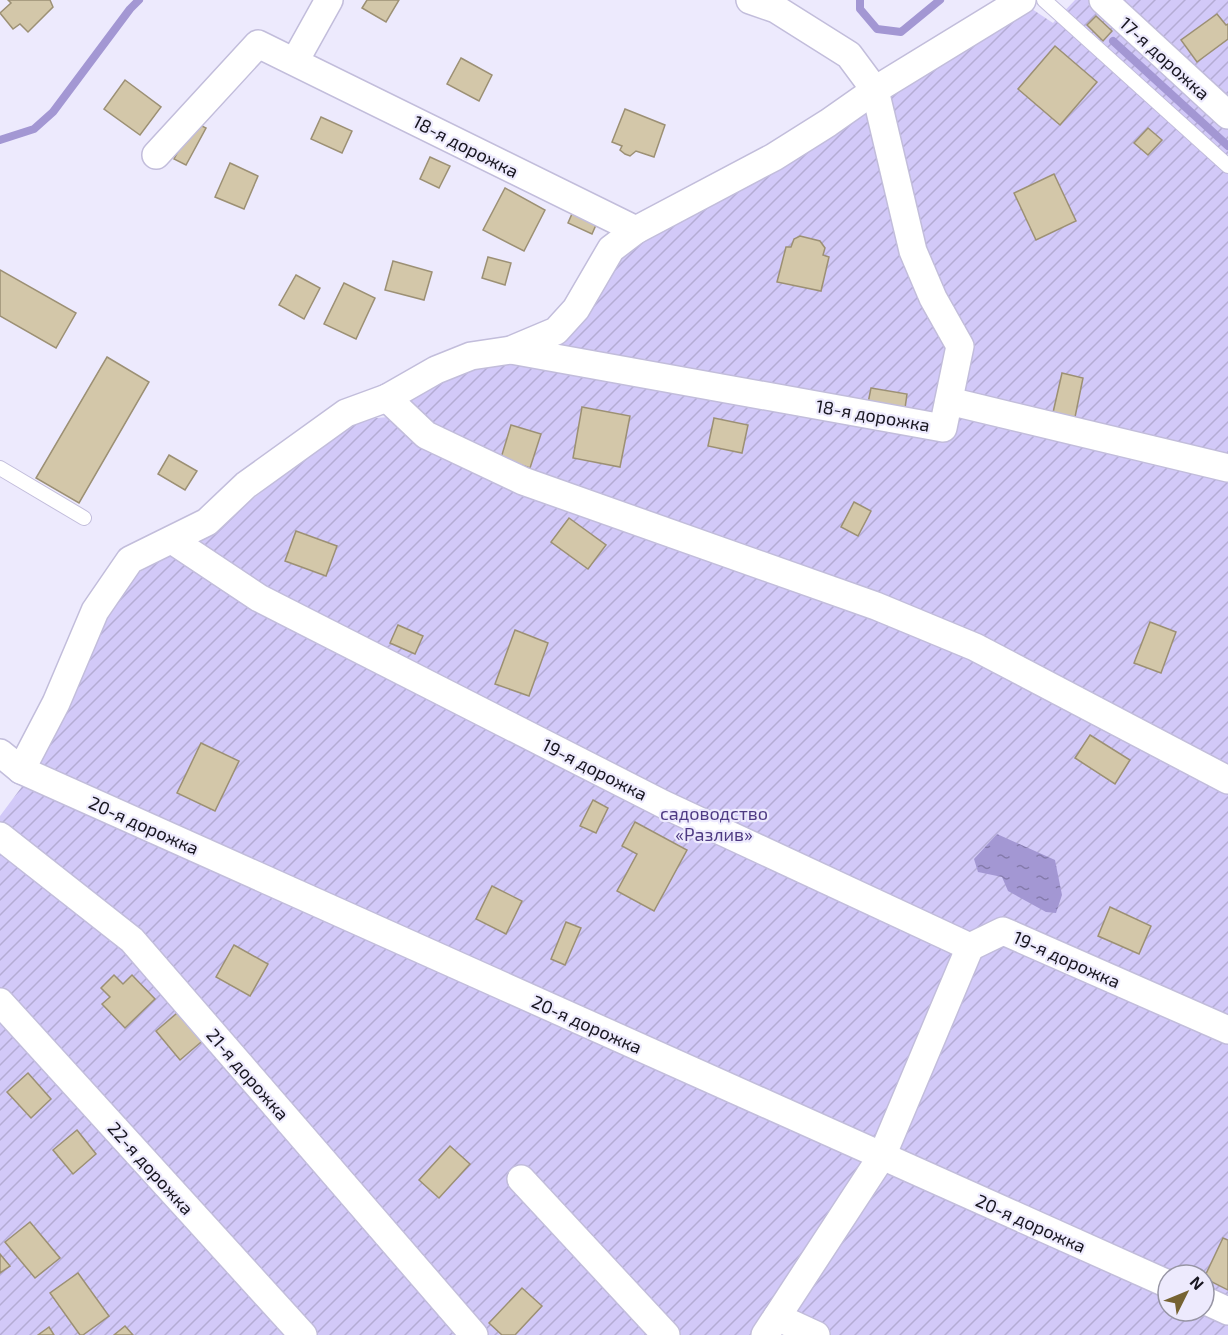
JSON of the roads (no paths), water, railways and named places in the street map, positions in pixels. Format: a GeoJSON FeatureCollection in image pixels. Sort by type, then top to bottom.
{"type":"FeatureCollection","features":[{"type":"Feature","properties":{"kind":"street"},"geometry":{"type":"LineString","coordinates":[[295,61],[329,0]]}},
{"type":"Feature","properties":{"kind":"street","name":"18-я дорожка"},"geometry":{"type":"LineString","coordinates":[[511,350],[943,428],[960,346],[933,298],[913,251],[874,90],[849,55],[776,9],[750,0]]}},
{"type":"Feature","properties":{"kind":"street"},"geometry":{"type":"LineString","coordinates":[[10,761],[56,704],[95,612],[130,560],[207,522],[246,484],[346,413],[387,398],[436,370],[471,356],[511,350],[556,331],[576,309],[611,249],[636,230],[774,157],[828,123],[874,90],[1022,0]]}},
{"type":"Feature","properties":{"kind":"street","name":"17-я дорожка"},"geometry":{"type":"LineString","coordinates":[[1103,0],[1228,115]]}},
{"type":"Feature","properties":{"kind":"street","name":"18-я дорожка"},"geometry":{"type":"LineString","coordinates":[[156,155],[258,44],[636,230]]}},
{"type":"Feature","properties":{"kind":"street"},"geometry":{"type":"LineString","coordinates":[[387,398],[426,435],[523,481],[876,606],[975,647],[1228,780]]}},
{"type":"Feature","properties":{"kind":"street"},"geometry":{"type":"LineString","coordinates":[[949,401],[1228,468]]}},
{"type":"Feature","properties":{"kind":"street","name":"19-я дорожка"},"geometry":{"type":"LineString","coordinates":[[172,540],[259,598],[663,804],[970,947],[1003,931],[1228,1030]]}},
{"type":"Feature","properties":{"kind":"street","name":"20-я дорожка"},"geometry":{"type":"LineString","coordinates":[[10,761],[1156,1279]]}},
{"type":"Feature","properties":{"kind":"street","name":"21-я дорожка"},"geometry":{"type":"LineString","coordinates":[[0,836],[132,940],[474,1335]]}},
{"type":"Feature","properties":{"kind":"street"},"geometry":{"type":"LineString","coordinates":[[816,1335],[771,1326],[882,1156],[970,947]]}},
{"type":"Feature","properties":{"kind":"street","name":"22-я дорожка"},"geometry":{"type":"LineString","coordinates":[[0,1002],[303,1335]]}},
{"type":"Feature","properties":{"kind":"street"},"geometry":{"type":"LineString","coordinates":[[521,1179],[666,1335]]}},
{"type":"Feature","properties":{"kind":"lane"},"geometry":{"type":"LineString","coordinates":[[1044,0],[1228,166]]}},
{"type":"Feature","properties":{"kind":"lane"},"geometry":{"type":"LineString","coordinates":[[0,468],[84,518]]}},
{"type":"Feature","properties":{"kind":"water"},"geometry":{"type":"Polygon","coordinates":[[[997,834],[1055,860],[1062,895],[1056,913],[1046,912],[1008,891],[1002,877],[978,872],[974,859],[997,834]]]}},
{"type":"Feature","properties":{"kind":"waterway"},"geometry":{"type":"LineString","coordinates":[[0,140],[34,129],[53,112],[139,0]]}},
{"type":"Feature","properties":{"kind":"waterway"},"geometry":{"type":"LineString","coordinates":[[860,0],[860,9],[877,29],[901,32],[940,0]]}},
{"type":"Feature","properties":{"kind":"waterway"},"geometry":{"type":"LineString","coordinates":[[1113,41],[1228,146]]}},
{"type":"Feature","properties":{"kind":"park label","name":"садоводство «Разлив»"},"geometry":{"type":"Point","coordinates":[714,823]}}]}
